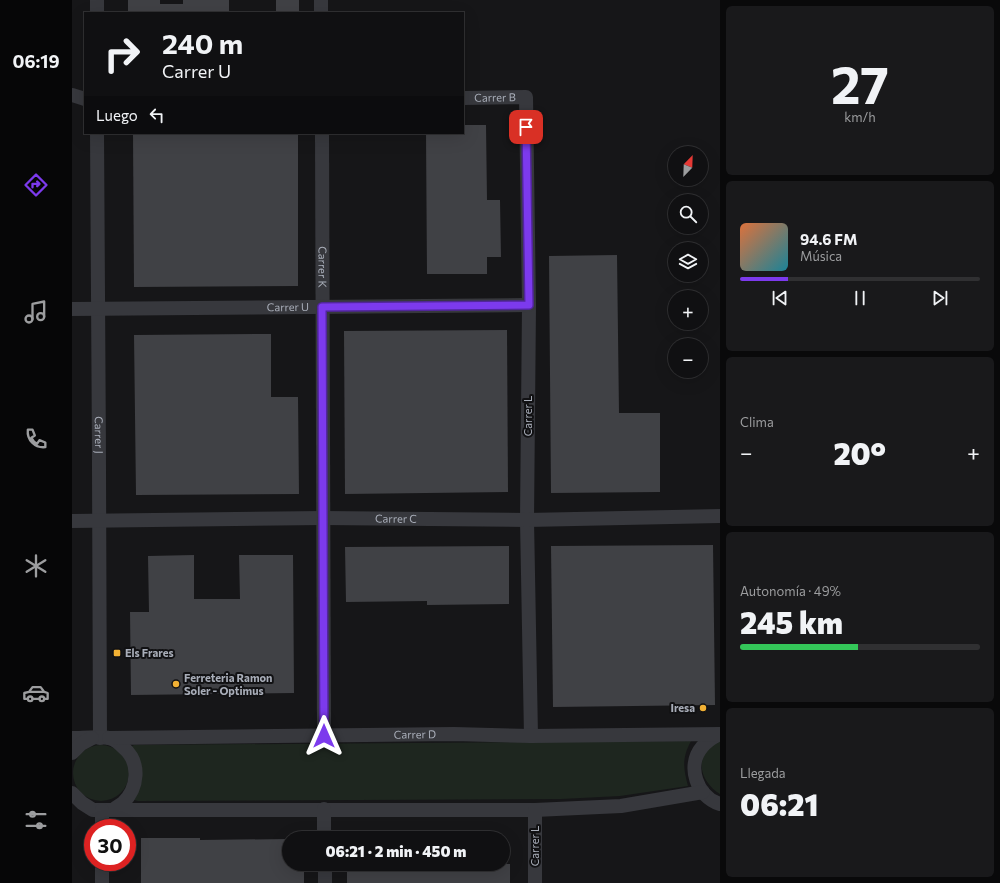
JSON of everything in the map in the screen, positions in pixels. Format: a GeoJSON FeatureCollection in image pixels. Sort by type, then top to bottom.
{"type":"FeatureCollection","features":[{"type":"Feature","properties":{"kind":"street"},"geometry":{"type":"LineString","coordinates":[[97,0],[97,12]]}},
{"type":"Feature","properties":{"kind":"street"},"geometry":{"type":"LineString","coordinates":[[321,0],[321,12]]}},
{"type":"Feature","properties":{"kind":"street"},"geometry":{"type":"LineString","coordinates":[[72,94],[84,99]]}},
{"type":"Feature","properties":{"kind":"street","name":"Carrer B"},"geometry":{"type":"LineString","coordinates":[[464,98],[526,97]]}},
{"type":"Feature","properties":{"kind":"street","name":"Carrer L"},"geometry":{"type":"LineString","coordinates":[[526,97],[529,305],[527,520],[531,736]]}},
{"type":"Feature","properties":{"kind":"street","name":"Carrer J"},"geometry":{"type":"LineString","coordinates":[[97,134],[100,738]]}},
{"type":"Feature","properties":{"kind":"street","name":"Carrer K"},"geometry":{"type":"LineString","coordinates":[[322,134],[324,736]]}},
{"type":"Feature","properties":{"kind":"street","name":"Carrer U"},"geometry":{"type":"LineString","coordinates":[[72,309],[529,305]]}},
{"type":"Feature","properties":{"kind":"street","name":"Carrer C"},"geometry":{"type":"LineString","coordinates":[[72,521],[323,518],[527,520],[720,516]]}},
{"type":"Feature","properties":{"kind":"street","name":"Carrer D"},"geometry":{"type":"LineString","coordinates":[[72,738],[454,734],[531,736],[720,734]]}},
{"type":"Feature","properties":{"kind":"street"},"geometry":{"type":"LineString","coordinates":[[720,734],[709,739],[701,748],[696,758],[694,770],[696,782],[702,792],[720,804]]}},
{"type":"Feature","properties":{"kind":"street"},"geometry":{"type":"LineString","coordinates":[[72,753],[81,744],[100,738],[120,744],[128,752],[134,762],[136,773],[134,785],[123,803],[103,810],[82,803],[72,793]]}},
{"type":"Feature","properties":{"kind":"street"},"geometry":{"type":"LineString","coordinates":[[72,810],[536,810],[620,806],[702,792]]}},
{"type":"Feature","properties":{"kind":"street"},"geometry":{"type":"LineString","coordinates":[[324,809],[324,831]]}},
{"type":"Feature","properties":{"kind":"street"},"geometry":{"type":"LineString","coordinates":[[102,819],[103,810]]}},
{"type":"Feature","properties":{"kind":"street","name":"Carrer L"},"geometry":{"type":"LineString","coordinates":[[535,883],[536,810]]}},
{"type":"Feature","properties":{"kind":"street"},"geometry":{"type":"LineString","coordinates":[[102,871],[102,883]]}},
{"type":"Feature","properties":{"kind":"street"},"geometry":{"type":"LineString","coordinates":[[325,871],[325,883]]}},
{"type":"Feature","properties":{"kind":"shaded area"},"geometry":{"type":"Polygon","coordinates":[[[720,740],[720,794],[709,785],[703,773],[702,761],[710,747],[720,740]]]}},
{"type":"Feature","properties":{"kind":"shaded area"},"geometry":{"type":"Polygon","coordinates":[[[691,741],[684,763],[688,786],[620,796],[561,799],[134,800],[132,746],[134,745],[691,741]]]}},
{"type":"Feature","properties":{"kind":"shaded area"},"geometry":{"type":"Polygon","coordinates":[[[96,745],[106,745],[121,753],[127,762],[129,773],[127,784],[121,793],[106,801],[96,801],[85,796],[78,789],[73,778],[73,768],[78,757],[85,750],[96,745]]]}},
{"type":"Feature","properties":{"kind":"building"},"geometry":{"type":"Polygon","coordinates":[[[128,0],[160,0],[160,4],[183,4],[183,0],[229,0],[229,12],[128,12],[128,0]]]}},
{"type":"Feature","properties":{"kind":"building"},"geometry":{"type":"Polygon","coordinates":[[[276,0],[299,0],[299,12],[276,12],[276,0]]]}},
{"type":"Feature","properties":{"kind":"building"},"geometry":{"type":"Polygon","coordinates":[[[464,125],[486,125],[487,200],[500,200],[501,257],[487,257],[487,274],[427,274],[426,134],[464,134],[464,125]]]}},
{"type":"Feature","properties":{"kind":"building"},"geometry":{"type":"Polygon","coordinates":[[[133,134],[298,134],[298,286],[134,287],[133,134]]]}},
{"type":"Feature","properties":{"kind":"building"},"geometry":{"type":"Polygon","coordinates":[[[617,255],[619,413],[660,413],[660,492],[551,493],[549,256],[617,255]]]}},
{"type":"Feature","properties":{"kind":"building"},"geometry":{"type":"Polygon","coordinates":[[[507,330],[508,492],[345,494],[344,331],[507,330]]]}},
{"type":"Feature","properties":{"kind":"building"},"geometry":{"type":"Polygon","coordinates":[[[271,334],[271,397],[298,397],[299,494],[136,495],[134,335],[271,334]]]}},
{"type":"Feature","properties":{"kind":"building"},"geometry":{"type":"Polygon","coordinates":[[[713,545],[715,705],[553,707],[551,546],[713,545]]]}},
{"type":"Feature","properties":{"kind":"building"},"geometry":{"type":"Polygon","coordinates":[[[509,546],[509,604],[427,605],[427,601],[346,602],[345,547],[509,546]]]}},
{"type":"Feature","properties":{"kind":"building"},"geometry":{"type":"Polygon","coordinates":[[[194,555],[194,599],[240,599],[239,555],[293,555],[294,693],[131,695],[130,612],[149,612],[148,556],[194,555]]]}},
{"type":"Feature","properties":{"kind":"building"},"geometry":{"type":"Polygon","coordinates":[[[141,838],[200,838],[200,840],[282,839],[282,871],[304,871],[304,883],[141,883],[141,838]]]}},
{"type":"Feature","properties":{"kind":"building"},"geometry":{"type":"Polygon","coordinates":[[[347,871],[510,871],[510,883],[347,883],[347,871]]]}},
{"type":"Feature","properties":{"kind":"place","name":"Els Frares"},"geometry":{"type":"Point","coordinates":[117,653]}},
{"type":"Feature","properties":{"kind":"place","name":"Ferreteria Ramon Soler - Optimus"},"geometry":{"type":"Point","coordinates":[176,684]}},
{"type":"Feature","properties":{"kind":"place","name":"Iresa"},"geometry":{"type":"Point","coordinates":[703,708]}},
{"type":"Feature","properties":{"kind":"route"},"geometry":{"type":"LineString","coordinates":[[324,736],[322,307],[529,305],[526,127]]}}]}
